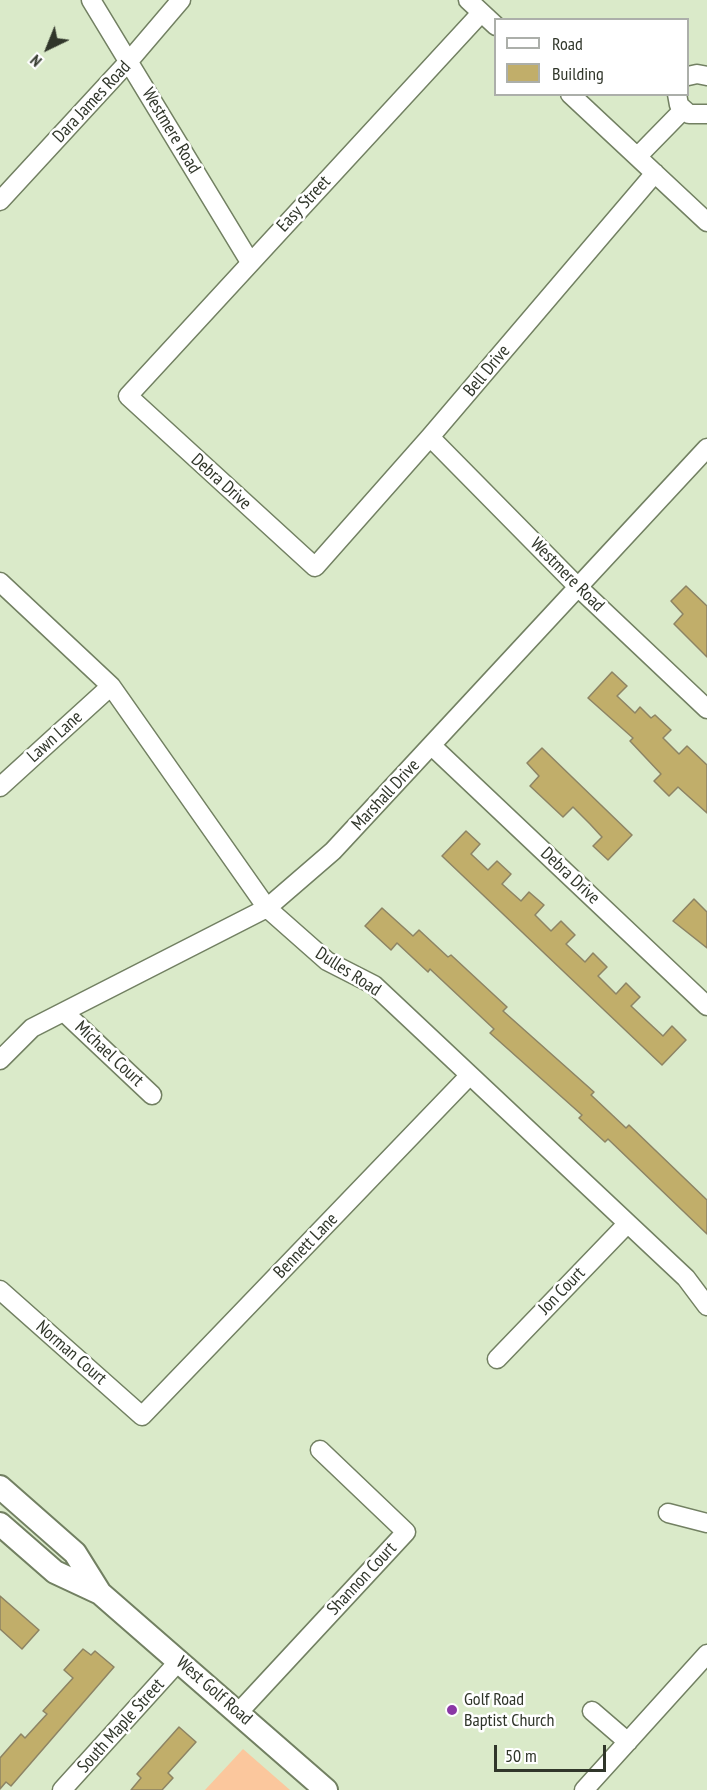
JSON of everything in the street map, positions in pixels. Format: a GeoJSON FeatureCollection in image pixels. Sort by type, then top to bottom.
{"type":"FeatureCollection","features":[{"type":"Feature","properties":{"kind":"main road","name":"West Golf Road"},"geometry":{"type":"LineString","coordinates":[[0,1487],[75,1553],[100,1593]]}},
{"type":"Feature","properties":{"kind":"main road","name":"West Golf Road"},"geometry":{"type":"LineString","coordinates":[[0,1524],[55,1572],[100,1593],[326,1790]]}},
{"type":"Feature","properties":{"kind":"street","name":"Westmere Road"},"geometry":{"type":"LineString","coordinates":[[91,0],[250,262]]}},
{"type":"Feature","properties":{"kind":"street","name":"Dara James Road"},"geometry":{"type":"LineString","coordinates":[[0,201],[129,61],[181,0]]}},
{"type":"Feature","properties":{"kind":"street"},"geometry":{"type":"LineString","coordinates":[[473,4],[494,25]]}},
{"type":"Feature","properties":{"kind":"street","name":"Easy Street"},"geometry":{"type":"LineString","coordinates":[[128,396],[250,262],[473,4]]}},
{"type":"Feature","properties":{"kind":"street"},"geometry":{"type":"LineString","coordinates":[[689,76],[707,76]]}},
{"type":"Feature","properties":{"kind":"street"},"geometry":{"type":"LineString","coordinates":[[572,96],[707,222]]}},
{"type":"Feature","properties":{"kind":"street"},"geometry":{"type":"LineString","coordinates":[[638,156],[680,102],[696,116],[707,114]]}},
{"type":"Feature","properties":{"kind":"street","name":"Bell Drive"},"geometry":{"type":"LineString","coordinates":[[315,567],[430,437],[655,172]]}},
{"type":"Feature","properties":{"kind":"street","name":"Debra Drive"},"geometry":{"type":"LineString","coordinates":[[128,396],[315,567]]}},
{"type":"Feature","properties":{"kind":"street","name":"Westmere Road"},"geometry":{"type":"LineString","coordinates":[[430,437],[579,588],[707,710]]}},
{"type":"Feature","properties":{"kind":"street","name":"Marshall Drive"},"geometry":{"type":"LineString","coordinates":[[0,1060],[32,1028],[267,908],[333,850],[707,448]]}},
{"type":"Feature","properties":{"kind":"street","name":"Dulles Road"},"geometry":{"type":"LineString","coordinates":[[0,582],[111,686],[267,908],[327,961],[374,985],[686,1278],[707,1306]]}},
{"type":"Feature","properties":{"kind":"street","name":"Lawn Lane"},"geometry":{"type":"LineString","coordinates":[[0,787],[111,686]]}},
{"type":"Feature","properties":{"kind":"street","name":"Debra Drive"},"geometry":{"type":"LineString","coordinates":[[432,746],[707,1006]]}},
{"type":"Feature","properties":{"kind":"street","name":"Michael Court"},"geometry":{"type":"LineString","coordinates":[[65,1013],[152,1095]]}},
{"type":"Feature","properties":{"kind":"street","name":"Bennett Lane"},"geometry":{"type":"LineString","coordinates":[[142,1416],[469,1076]]}},
{"type":"Feature","properties":{"kind":"street","name":"Jon Court"},"geometry":{"type":"LineString","coordinates":[[497,1359],[627,1224]]}},
{"type":"Feature","properties":{"kind":"street","name":"Norman Court"},"geometry":{"type":"LineString","coordinates":[[0,1290],[142,1416]]}},
{"type":"Feature","properties":{"kind":"street","name":"Shannon Court"},"geometry":{"type":"LineString","coordinates":[[238,1713],[406,1532],[320,1450]]}},
{"type":"Feature","properties":{"kind":"street"},"geometry":{"type":"LineString","coordinates":[[0,1524],[18,1503]]}},
{"type":"Feature","properties":{"kind":"street"},"geometry":{"type":"LineString","coordinates":[[668,1512],[707,1523]]}},
{"type":"Feature","properties":{"kind":"street"},"geometry":{"type":"LineString","coordinates":[[584,1790],[707,1654]]}},
{"type":"Feature","properties":{"kind":"street","name":"South Maple Street"},"geometry":{"type":"LineString","coordinates":[[63,1790],[179,1661]]}},
{"type":"Feature","properties":{"kind":"street"},"geometry":{"type":"LineString","coordinates":[[592,1711],[628,1742]]}},
{"type":"Feature","properties":{"kind":"shaded area"},"geometry":{"type":"Polygon","coordinates":[[[243,1749],[290,1790],[205,1790],[243,1749]]]}},
{"type":"Feature","properties":{"kind":"building"},"geometry":{"type":"Polygon","coordinates":[[[686,586],[707,606],[707,657],[674,624],[683,614],[671,601],[686,586]]]}},
{"type":"Feature","properties":{"kind":"building"},"geometry":{"type":"Polygon","coordinates":[[[612,672],[627,686],[617,696],[635,713],[640,707],[651,718],[655,715],[671,730],[663,738],[679,754],[687,746],[707,765],[707,813],[678,787],[669,796],[654,781],[661,774],[630,741],[633,738],[588,698],[612,672]]]}},
{"type":"Feature","properties":{"kind":"building"},"geometry":{"type":"Polygon","coordinates":[[[542,748],[632,835],[608,860],[593,846],[602,837],[573,807],[563,817],[530,786],[539,776],[527,763],[542,748]]]}},
{"type":"Feature","properties":{"kind":"building"},"geometry":{"type":"Polygon","coordinates":[[[466,831],[480,844],[471,854],[488,870],[497,861],[511,874],[502,884],[521,901],[529,892],[544,905],[535,915],[551,931],[561,921],[575,935],[566,944],[585,962],[593,953],[607,967],[598,976],[616,994],[626,983],[640,997],[631,1006],[663,1036],[672,1026],[686,1040],[662,1065],[442,856],[466,831]]]}},
{"type":"Feature","properties":{"kind":"building"},"geometry":{"type":"Polygon","coordinates":[[[694,899],[707,912],[707,948],[673,921],[694,899]]]}},
{"type":"Feature","properties":{"kind":"building"},"geometry":{"type":"Polygon","coordinates":[[[382,908],[413,936],[419,930],[448,957],[451,955],[507,1007],[503,1011],[594,1092],[591,1095],[626,1128],[629,1125],[707,1200],[707,1234],[608,1139],[605,1142],[579,1118],[582,1115],[490,1033],[494,1029],[430,969],[428,972],[397,943],[391,950],[365,926],[382,908]]]}},
{"type":"Feature","properties":{"kind":"building"},"geometry":{"type":"Polygon","coordinates":[[[0,1596],[39,1630],[22,1649],[0,1629],[0,1596]]]}},
{"type":"Feature","properties":{"kind":"building"},"geometry":{"type":"Polygon","coordinates":[[[83,1649],[91,1655],[95,1651],[114,1667],[11,1786],[6,1782],[0,1789],[0,1758],[21,1734],[25,1738],[47,1714],[43,1711],[73,1678],[64,1670],[83,1649]]]}},
{"type":"Feature","properties":{"kind":"building"},"geometry":{"type":"Polygon","coordinates":[[[179,1727],[196,1742],[168,1773],[173,1778],[162,1790],[131,1790],[141,1778],[137,1774],[179,1727]]]}},
{"type":"Feature","properties":{"kind":"place","name":"Golf Road Baptist Church"},"geometry":{"type":"Point","coordinates":[452,1710]}}]}
